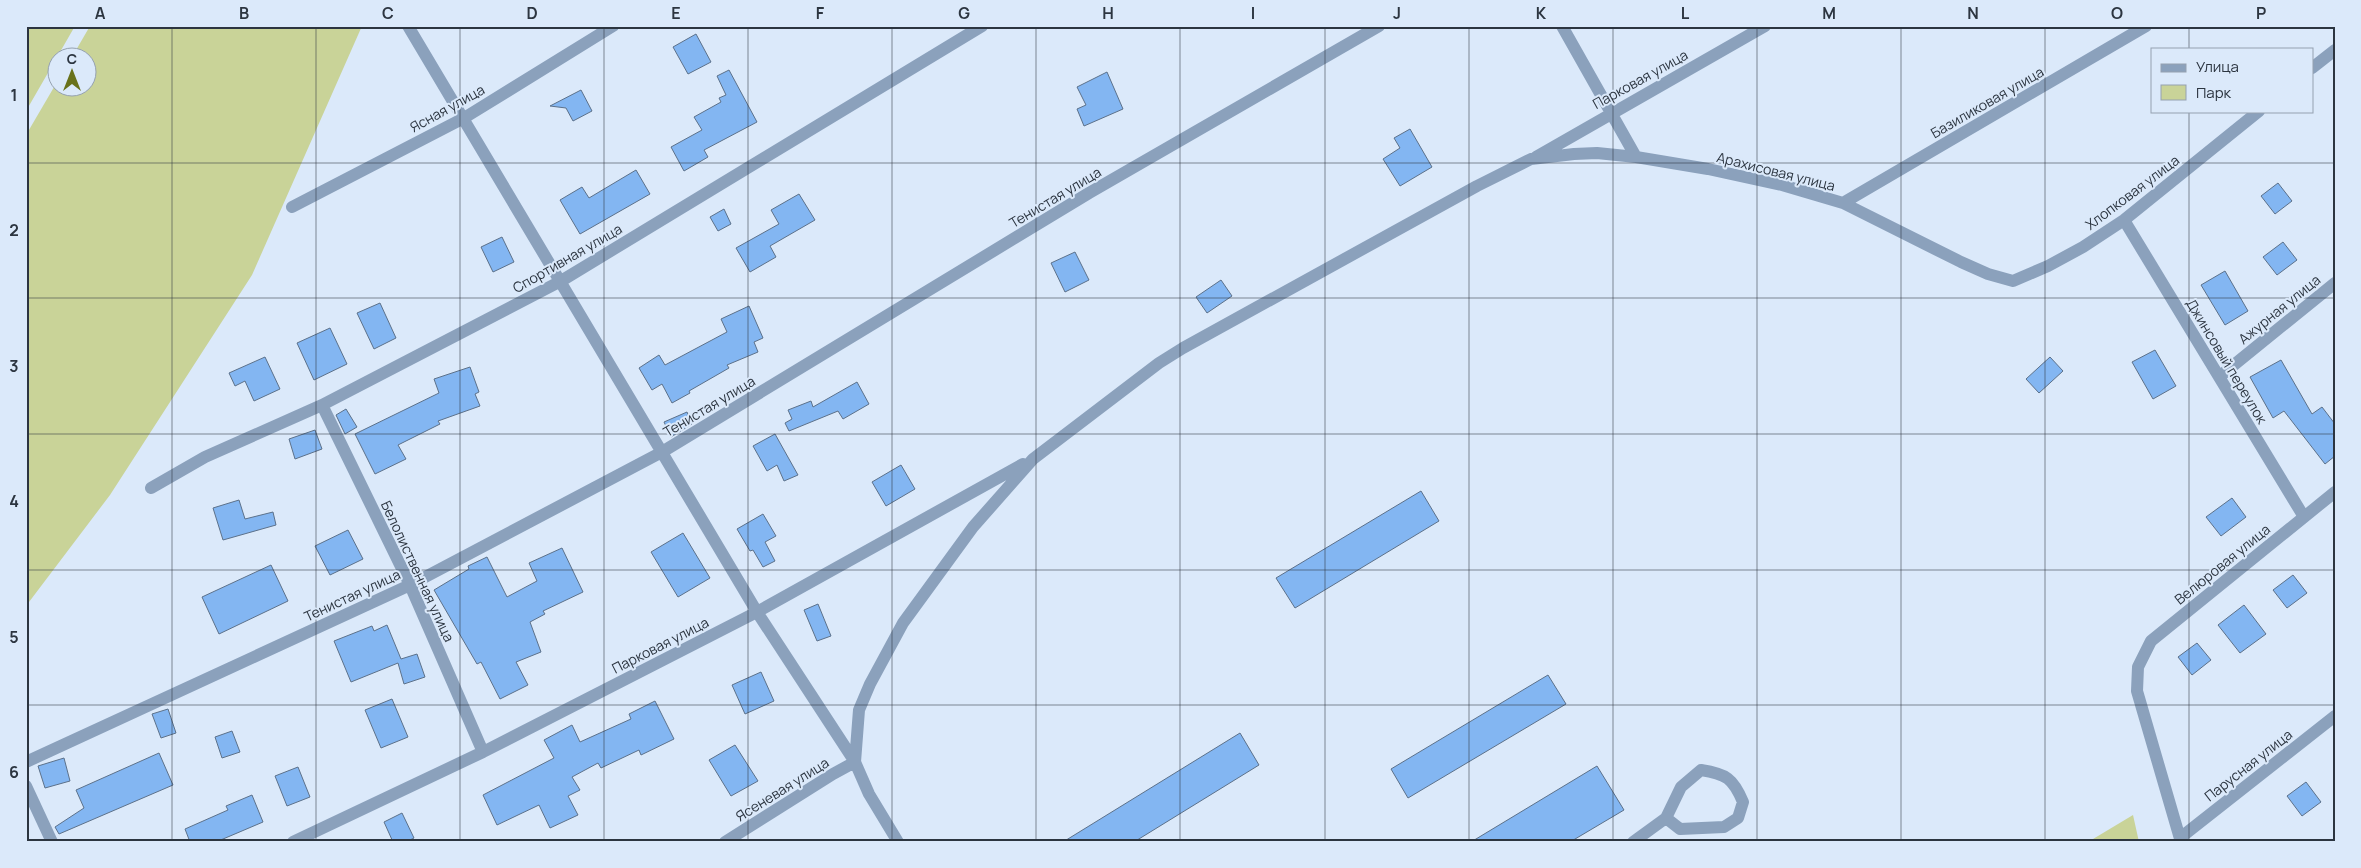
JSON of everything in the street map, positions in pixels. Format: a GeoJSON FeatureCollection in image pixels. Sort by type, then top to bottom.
{"type":"FeatureCollection","features":[{"type":"Feature","properties":{"kind":"street"},"geometry":{"type":"LineString","coordinates":[[408,26],[756,612],[855,762],[869,794],[898,842]]}},
{"type":"Feature","properties":{"kind":"street","name":"Ясная улица"},"geometry":{"type":"LineString","coordinates":[[292,207],[464,118],[613,26]]}},
{"type":"Feature","properties":{"kind":"street","name":"Спортивная улица"},"geometry":{"type":"LineString","coordinates":[[151,488],[205,457],[322,405],[561,281],[982,26]]}},
{"type":"Feature","properties":{"kind":"street","name":"Тенистая улица"},"geometry":{"type":"LineString","coordinates":[[26,762],[410,585],[662,452],[1089,193],[1379,26]]}},
{"type":"Feature","properties":{"kind":"street"},"geometry":{"type":"LineString","coordinates":[[1562,26],[1612,112],[1636,158]]}},
{"type":"Feature","properties":{"kind":"street","name":"Парковая улица"},"geometry":{"type":"LineString","coordinates":[[293,842],[483,752],[756,612],[1033,459],[1159,363],[1183,348],[1477,186],[1532,159],[1765,26]]}},
{"type":"Feature","properties":{"kind":"street","name":"Базиликовая улица"},"geometry":{"type":"LineString","coordinates":[[1843,203],[2146,26]]}},
{"type":"Feature","properties":{"kind":"street"},"geometry":{"type":"LineString","coordinates":[[2314,66],[2335,50]]}},
{"type":"Feature","properties":{"kind":"street","name":"Хлопковая улица"},"geometry":{"type":"LineString","coordinates":[[2013,281],[2048,266],[2124,220],[2258,112]]}},
{"type":"Feature","properties":{"kind":"street","name":"Арахисовая улица"},"geometry":{"type":"LineString","coordinates":[[1532,159],[1590,154],[1636,158],[1708,169],[1782,185],[1843,203],[1961,262],[2013,281]]}},
{"type":"Feature","properties":{"kind":"street","name":"Джинсовый переулок"},"geometry":{"type":"LineString","coordinates":[[2124,220],[2304,517]]}},
{"type":"Feature","properties":{"kind":"street","name":"Ажурная улица"},"geometry":{"type":"LineString","coordinates":[[2219,377],[2335,283]]}},
{"type":"Feature","properties":{"kind":"street","name":"Белолиственная улица"},"geometry":{"type":"LineString","coordinates":[[322,405],[410,585],[483,752]]}},
{"type":"Feature","properties":{"kind":"street"},"geometry":{"type":"LineString","coordinates":[[855,762],[859,710],[870,684],[903,624],[973,527],[1033,459]]}},
{"type":"Feature","properties":{"kind":"street","name":"Велюровая улица"},"geometry":{"type":"LineString","coordinates":[[2180,840],[2137,691],[2138,667],[2151,641],[2335,492]]}},
{"type":"Feature","properties":{"kind":"street","name":"Парусная улица"},"geometry":{"type":"LineString","coordinates":[[2180,840],[2335,716]]}},
{"type":"Feature","properties":{"kind":"street","name":"Ясеневая улица"},"geometry":{"type":"LineString","coordinates":[[725,842],[855,762]]}},
{"type":"Feature","properties":{"kind":"street"},"geometry":{"type":"LineString","coordinates":[[1633,842],[1666,818],[1681,787],[1701,770],[1723,774],[1736,787],[1743,802],[1738,818],[1724,827],[1680,829],[1666,818]]}},
{"type":"Feature","properties":{"kind":"street"},"geometry":{"type":"LineString","coordinates":[[26,786],[52,842]]}},
{"type":"Feature","properties":{"kind":"green space"},"geometry":{"type":"Polygon","coordinates":[[[26,26],[75,26],[62,48],[48,48],[48,73],[26,111],[26,26]]]}},
{"type":"Feature","properties":{"kind":"green space"},"geometry":{"type":"Polygon","coordinates":[[[90,26],[362,26],[252,275],[110,495],[26,606],[26,135],[48,97],[98,98],[98,48],[77,48],[90,26]]]}},
{"type":"Feature","properties":{"kind":"green space"},"geometry":{"type":"Polygon","coordinates":[[[2133,815],[2139,842],[2088,842],[2133,815]]]}},
{"type":"Feature","properties":{"kind":"building"},"geometry":{"type":"Polygon","coordinates":[[[696,34],[711,62],[688,74],[673,47],[696,34]]]}},
{"type":"Feature","properties":{"kind":"building"},"geometry":{"type":"Polygon","coordinates":[[[729,70],[757,122],[704,150],[708,157],[684,171],[671,147],[702,130],[694,117],[721,102],[719,98],[726,95],[717,76],[729,70]]]}},
{"type":"Feature","properties":{"kind":"building"},"geometry":{"type":"Polygon","coordinates":[[[1107,72],[1123,109],[1084,126],[1077,109],[1086,105],[1077,87],[1107,72]]]}},
{"type":"Feature","properties":{"kind":"building"},"geometry":{"type":"Polygon","coordinates":[[[581,90],[592,111],[573,121],[566,108],[550,106],[581,90]]]}},
{"type":"Feature","properties":{"kind":"building"},"geometry":{"type":"Polygon","coordinates":[[[1410,129],[1432,167],[1400,186],[1383,159],[1400,148],[1394,138],[1410,129]]]}},
{"type":"Feature","properties":{"kind":"building"},"geometry":{"type":"Polygon","coordinates":[[[636,170],[650,194],[580,234],[560,200],[582,187],[589,198],[636,170]]]}},
{"type":"Feature","properties":{"kind":"building"},"geometry":{"type":"Polygon","coordinates":[[[2278,183],[2292,201],[2275,214],[2261,196],[2278,183]]]}},
{"type":"Feature","properties":{"kind":"building"},"geometry":{"type":"Polygon","coordinates":[[[799,194],[815,220],[770,246],[776,257],[750,272],[736,248],[779,224],[771,210],[799,194]]]}},
{"type":"Feature","properties":{"kind":"building"},"geometry":{"type":"Polygon","coordinates":[[[724,209],[731,224],[718,231],[710,217],[724,209]]]}},
{"type":"Feature","properties":{"kind":"building"},"geometry":{"type":"Polygon","coordinates":[[[502,237],[514,262],[493,272],[481,247],[502,237]]]}},
{"type":"Feature","properties":{"kind":"building"},"geometry":{"type":"Polygon","coordinates":[[[2283,242],[2297,260],[2277,275],[2263,257],[2283,242]]]}},
{"type":"Feature","properties":{"kind":"building"},"geometry":{"type":"Polygon","coordinates":[[[1075,252],[1089,280],[1065,292],[1051,263],[1075,252]]]}},
{"type":"Feature","properties":{"kind":"building"},"geometry":{"type":"Polygon","coordinates":[[[2225,271],[2248,311],[2225,325],[2201,285],[2225,271]]]}},
{"type":"Feature","properties":{"kind":"building"},"geometry":{"type":"Polygon","coordinates":[[[1221,280],[1232,296],[1207,313],[1196,297],[1221,280]]]}},
{"type":"Feature","properties":{"kind":"building"},"geometry":{"type":"Polygon","coordinates":[[[380,303],[396,338],[374,349],[357,313],[380,303]]]}},
{"type":"Feature","properties":{"kind":"building"},"geometry":{"type":"Polygon","coordinates":[[[749,306],[763,338],[754,342],[758,352],[727,365],[729,368],[672,403],[662,384],[652,390],[639,368],[659,355],[665,365],[727,332],[721,319],[749,306]]]}},
{"type":"Feature","properties":{"kind":"building"},"geometry":{"type":"Polygon","coordinates":[[[330,328],[347,364],[314,380],[297,343],[330,328]]]}},
{"type":"Feature","properties":{"kind":"building"},"geometry":{"type":"Polygon","coordinates":[[[2155,350],[2176,386],[2153,399],[2132,362],[2155,350]]]}},
{"type":"Feature","properties":{"kind":"building"},"geometry":{"type":"Polygon","coordinates":[[[265,357],[280,389],[254,401],[245,381],[235,386],[229,373],[265,357]]]}},
{"type":"Feature","properties":{"kind":"building"},"geometry":{"type":"Polygon","coordinates":[[[2050,357],[2063,371],[2039,393],[2026,379],[2050,357]]]}},
{"type":"Feature","properties":{"kind":"building"},"geometry":{"type":"Polygon","coordinates":[[[2281,360],[2312,414],[2322,407],[2335,424],[2335,456],[2325,464],[2284,411],[2273,418],[2250,377],[2281,360]]]}},
{"type":"Feature","properties":{"kind":"building"},"geometry":{"type":"Polygon","coordinates":[[[470,367],[479,392],[475,394],[480,406],[438,421],[440,424],[398,445],[406,459],[375,474],[355,434],[439,393],[434,379],[470,367]]]}},
{"type":"Feature","properties":{"kind":"building"},"geometry":{"type":"Polygon","coordinates":[[[857,382],[869,404],[843,419],[838,411],[789,431],[785,423],[792,419],[788,410],[811,401],[813,407],[857,382]]]}},
{"type":"Feature","properties":{"kind":"building"},"geometry":{"type":"Polygon","coordinates":[[[346,409],[357,427],[345,434],[336,415],[346,409]]]}},
{"type":"Feature","properties":{"kind":"building"},"geometry":{"type":"Polygon","coordinates":[[[687,412],[692,424],[671,437],[664,422],[687,412]]]}},
{"type":"Feature","properties":{"kind":"building"},"geometry":{"type":"Polygon","coordinates":[[[315,430],[322,449],[295,459],[289,439],[315,430]]]}},
{"type":"Feature","properties":{"kind":"building"},"geometry":{"type":"Polygon","coordinates":[[[775,434],[798,475],[784,481],[777,465],[767,471],[753,446],[775,434]]]}},
{"type":"Feature","properties":{"kind":"building"},"geometry":{"type":"Polygon","coordinates":[[[901,465],[915,489],[886,506],[872,482],[901,465]]]}},
{"type":"Feature","properties":{"kind":"building"},"geometry":{"type":"Polygon","coordinates":[[[1421,491],[1439,521],[1295,608],[1276,578],[1421,491]]]}},
{"type":"Feature","properties":{"kind":"building"},"geometry":{"type":"Polygon","coordinates":[[[2232,498],[2246,517],[2221,536],[2206,517],[2232,498]]]}},
{"type":"Feature","properties":{"kind":"building"},"geometry":{"type":"Polygon","coordinates":[[[239,500],[245,519],[273,512],[276,525],[223,540],[213,508],[239,500]]]}},
{"type":"Feature","properties":{"kind":"building"},"geometry":{"type":"Polygon","coordinates":[[[763,514],[776,536],[765,542],[775,561],[763,567],[753,550],[750,551],[737,529],[763,514]]]}},
{"type":"Feature","properties":{"kind":"building"},"geometry":{"type":"Polygon","coordinates":[[[348,530],[363,559],[330,575],[315,546],[348,530]]]}},
{"type":"Feature","properties":{"kind":"building"},"geometry":{"type":"Polygon","coordinates":[[[683,533],[710,578],[678,597],[651,552],[683,533]]]}},
{"type":"Feature","properties":{"kind":"building"},"geometry":{"type":"Polygon","coordinates":[[[562,548],[583,592],[543,611],[545,614],[530,622],[541,652],[516,662],[528,685],[500,699],[481,662],[477,664],[434,590],[469,569],[468,566],[487,557],[507,597],[537,581],[529,563],[562,548]]]}},
{"type":"Feature","properties":{"kind":"building"},"geometry":{"type":"Polygon","coordinates":[[[271,565],[288,601],[219,634],[202,597],[271,565]]]}},
{"type":"Feature","properties":{"kind":"building"},"geometry":{"type":"Polygon","coordinates":[[[2293,575],[2307,593],[2287,608],[2273,590],[2293,575]]]}},
{"type":"Feature","properties":{"kind":"building"},"geometry":{"type":"Polygon","coordinates":[[[818,604],[831,636],[817,641],[804,610],[818,604]]]}},
{"type":"Feature","properties":{"kind":"building"},"geometry":{"type":"Polygon","coordinates":[[[2244,605],[2266,634],[2240,653],[2218,625],[2244,605]]]}},
{"type":"Feature","properties":{"kind":"building"},"geometry":{"type":"Polygon","coordinates":[[[387,625],[401,659],[417,654],[425,677],[404,684],[398,663],[351,682],[334,641],[372,626],[374,631],[387,625]]]}},
{"type":"Feature","properties":{"kind":"building"},"geometry":{"type":"Polygon","coordinates":[[[2197,643],[2211,660],[2192,675],[2178,657],[2197,643]]]}},
{"type":"Feature","properties":{"kind":"building"},"geometry":{"type":"Polygon","coordinates":[[[761,672],[774,701],[745,714],[732,685],[761,672]]]}},
{"type":"Feature","properties":{"kind":"building"},"geometry":{"type":"Polygon","coordinates":[[[1548,675],[1566,704],[1408,798],[1391,769],[1548,675]]]}},
{"type":"Feature","properties":{"kind":"building"},"geometry":{"type":"Polygon","coordinates":[[[392,699],[408,737],[381,748],[365,710],[392,699]]]}},
{"type":"Feature","properties":{"kind":"building"},"geometry":{"type":"Polygon","coordinates":[[[655,701],[674,739],[641,755],[639,750],[601,768],[598,763],[572,777],[580,790],[568,796],[578,815],[550,828],[539,805],[497,825],[483,795],[554,758],[544,740],[572,725],[580,742],[631,719],[629,714],[655,701]]]}},
{"type":"Feature","properties":{"kind":"building"},"geometry":{"type":"Polygon","coordinates":[[[168,709],[176,733],[161,738],[152,714],[168,709]]]}},
{"type":"Feature","properties":{"kind":"building"},"geometry":{"type":"Polygon","coordinates":[[[232,731],[240,752],[222,758],[215,737],[232,731]]]}},
{"type":"Feature","properties":{"kind":"building"},"geometry":{"type":"Polygon","coordinates":[[[1240,733],[1259,765],[1134,842],[1063,842],[1240,733]]]}},
{"type":"Feature","properties":{"kind":"building"},"geometry":{"type":"Polygon","coordinates":[[[735,745],[758,781],[731,796],[709,760],[735,745]]]}},
{"type":"Feature","properties":{"kind":"building"},"geometry":{"type":"Polygon","coordinates":[[[159,753],[173,785],[59,834],[55,827],[84,808],[76,790],[159,753]]]}},
{"type":"Feature","properties":{"kind":"building"},"geometry":{"type":"Polygon","coordinates":[[[64,758],[70,781],[45,788],[38,766],[64,758]]]}},
{"type":"Feature","properties":{"kind":"building"},"geometry":{"type":"Polygon","coordinates":[[[1597,766],[1624,810],[1570,842],[1471,842],[1597,766]]]}},
{"type":"Feature","properties":{"kind":"building"},"geometry":{"type":"Polygon","coordinates":[[[298,767],[310,797],[287,806],[275,776],[298,767]]]}},
{"type":"Feature","properties":{"kind":"building"},"geometry":{"type":"Polygon","coordinates":[[[2306,782],[2321,802],[2302,816],[2287,796],[2306,782]]]}},
{"type":"Feature","properties":{"kind":"building"},"geometry":{"type":"Polygon","coordinates":[[[252,795],[263,822],[216,842],[190,842],[185,829],[228,810],[226,806],[252,795]]]}},
{"type":"Feature","properties":{"kind":"building"},"geometry":{"type":"Polygon","coordinates":[[[402,813],[414,838],[406,842],[393,842],[384,822],[402,813]]]}}]}
